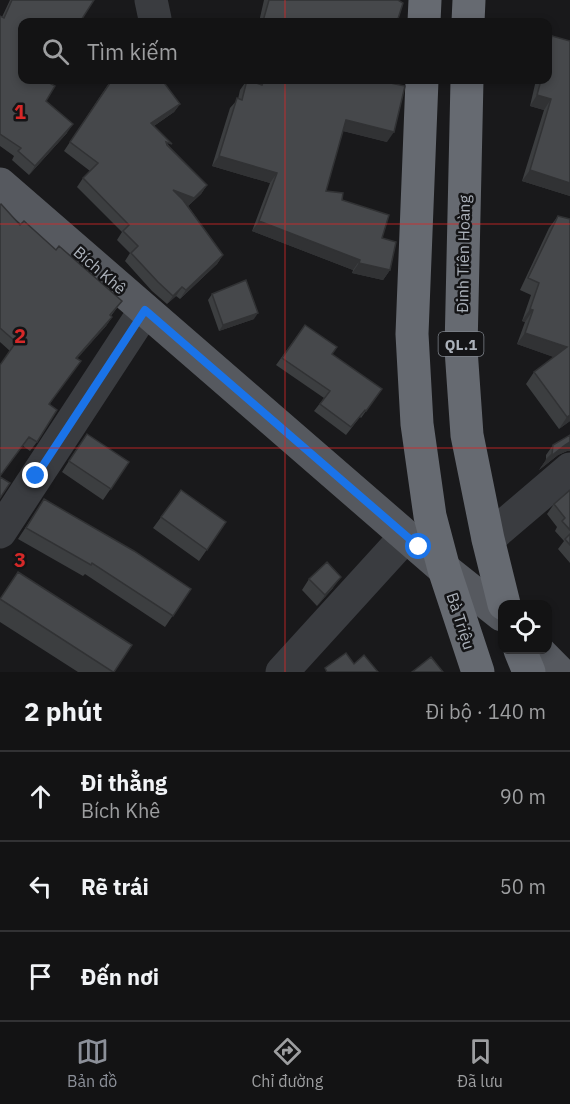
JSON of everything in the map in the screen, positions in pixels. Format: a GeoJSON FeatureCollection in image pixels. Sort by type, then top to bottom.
{"type":"FeatureCollection","features":[{"type":"Feature","properties":{"kind":"highway"},"geometry":{"type":"LineString","coordinates":[[424,18],[425,0]]}},
{"type":"Feature","properties":{"kind":"highway"},"geometry":{"type":"LineString","coordinates":[[468,18],[469,0]]}},
{"type":"Feature","properties":{"kind":"highway"},"geometry":{"type":"LineString","coordinates":[[422,84],[412,334],[417,424],[430,516],[444,569]]}},
{"type":"Feature","properties":{"kind":"highway","name":"Đinh Tiên Hoàng"},"geometry":{"type":"LineString","coordinates":[[467,84],[461,349],[467,435],[503,600]]}},
{"type":"Feature","properties":{"kind":"highway","name":"Bà Triệu"},"geometry":{"type":"LineString","coordinates":[[444,569],[478,672]]}},
{"type":"Feature","properties":{"kind":"highway"},"geometry":{"type":"LineString","coordinates":[[522,654],[529,672]]}},
{"type":"Feature","properties":{"kind":"main road","name":"Bích Khê"},"geometry":{"type":"LineString","coordinates":[[0,184],[444,569],[498,612]]}},
{"type":"Feature","properties":{"kind":"main road"},"geometry":{"type":"LineString","coordinates":[[541,654],[559,672]]}},
{"type":"Feature","properties":{"kind":"street"},"geometry":{"type":"LineString","coordinates":[[0,532],[145,310]]}},
{"type":"Feature","properties":{"kind":"street"},"geometry":{"type":"LineString","coordinates":[[488,539],[570,469]]}},
{"type":"Feature","properties":{"kind":"street"},"geometry":{"type":"LineString","coordinates":[[282,672],[406,536]]}},
{"type":"Feature","properties":{"kind":"building"},"geometry":{"type":"Polygon","coordinates":[[[12,0],[94,0],[83,18],[18,18],[18,84],[55,86],[46,101],[73,124],[35,166],[18,151],[21,148],[0,134],[0,16],[4,18],[12,0]]]}},
{"type":"Feature","properties":{"kind":"building"},"geometry":{"type":"Polygon","coordinates":[[[269,0],[398,0],[403,3],[398,18],[264,18],[269,0]]]}},
{"type":"Feature","properties":{"kind":"building"},"geometry":{"type":"Polygon","coordinates":[[[552,36],[570,41],[570,183],[530,170],[551,99],[537,95],[540,84],[552,84],[552,36]]]}},
{"type":"Feature","properties":{"kind":"building"},"geometry":{"type":"Polygon","coordinates":[[[109,84],[165,84],[180,104],[151,123],[172,144],[166,142],[167,145],[207,185],[194,198],[173,190],[183,200],[223,255],[186,290],[182,287],[173,296],[131,253],[138,246],[123,231],[129,225],[83,178],[98,163],[70,142],[109,84]]]}},
{"type":"Feature","properties":{"kind":"building"},"geometry":{"type":"Polygon","coordinates":[[[246,84],[395,84],[405,86],[394,132],[346,120],[326,191],[343,193],[342,200],[389,215],[382,238],[396,242],[390,270],[359,263],[360,260],[259,221],[277,173],[219,156],[237,98],[242,100],[246,84]]]}},
{"type":"Feature","properties":{"kind":"building"},"geometry":{"type":"Polygon","coordinates":[[[1,204],[20,225],[24,221],[56,250],[59,246],[122,301],[110,315],[112,317],[76,358],[81,361],[49,404],[57,410],[37,442],[29,437],[0,476],[0,365],[16,342],[0,328],[1,204]]]}},
{"type":"Feature","properties":{"kind":"building"},"geometry":{"type":"Polygon","coordinates":[[[558,216],[570,219],[570,415],[567,417],[534,372],[567,347],[525,333],[539,283],[528,278],[558,216]]]}},
{"type":"Feature","properties":{"kind":"building"},"geometry":{"type":"Polygon","coordinates":[[[246,280],[258,313],[223,325],[212,294],[246,280]]]}},
{"type":"Feature","properties":{"kind":"building"},"geometry":{"type":"Polygon","coordinates":[[[305,325],[337,347],[332,354],[382,389],[351,427],[320,404],[330,391],[282,358],[305,325]]]}},
{"type":"Feature","properties":{"kind":"building"},"geometry":{"type":"Polygon","coordinates":[[[87,434],[129,462],[111,489],[69,461],[87,434]]]}},
{"type":"Feature","properties":{"kind":"building"},"geometry":{"type":"Polygon","coordinates":[[[570,435],[570,442],[546,460],[552,454],[553,445],[570,435]]]}},
{"type":"Feature","properties":{"kind":"building"},"geometry":{"type":"Polygon","coordinates":[[[0,477],[10,483],[0,498],[0,477]]]}},
{"type":"Feature","properties":{"kind":"building"},"geometry":{"type":"Polygon","coordinates":[[[181,490],[226,522],[207,550],[161,517],[181,490]]]}},
{"type":"Feature","properties":{"kind":"building"},"geometry":{"type":"Polygon","coordinates":[[[570,490],[570,530],[562,521],[565,518],[554,504],[570,490]]]}},
{"type":"Feature","properties":{"kind":"building"},"geometry":{"type":"Polygon","coordinates":[[[44,499],[134,551],[191,589],[173,616],[92,563],[91,565],[26,528],[44,499]]]}},
{"type":"Feature","properties":{"kind":"building"},"geometry":{"type":"Polygon","coordinates":[[[570,534],[570,545],[565,539],[570,534]]]}},
{"type":"Feature","properties":{"kind":"building"},"geometry":{"type":"Polygon","coordinates":[[[327,562],[341,577],[325,595],[309,579],[327,562]]]}},
{"type":"Feature","properties":{"kind":"building"},"geometry":{"type":"Polygon","coordinates":[[[18,572],[132,645],[114,672],[0,599],[18,572]]]}},
{"type":"Feature","properties":{"kind":"building"},"geometry":{"type":"Polygon","coordinates":[[[346,653],[354,664],[364,655],[378,672],[327,672],[325,668],[346,653]]]}},
{"type":"Feature","properties":{"kind":"building"},"geometry":{"type":"Polygon","coordinates":[[[431,657],[443,672],[412,672],[431,657]]]}},
{"type":"Feature","properties":{"kind":"route"},"geometry":{"type":"LineString","coordinates":[[36,476],[145,310],[419,547]]}}]}
